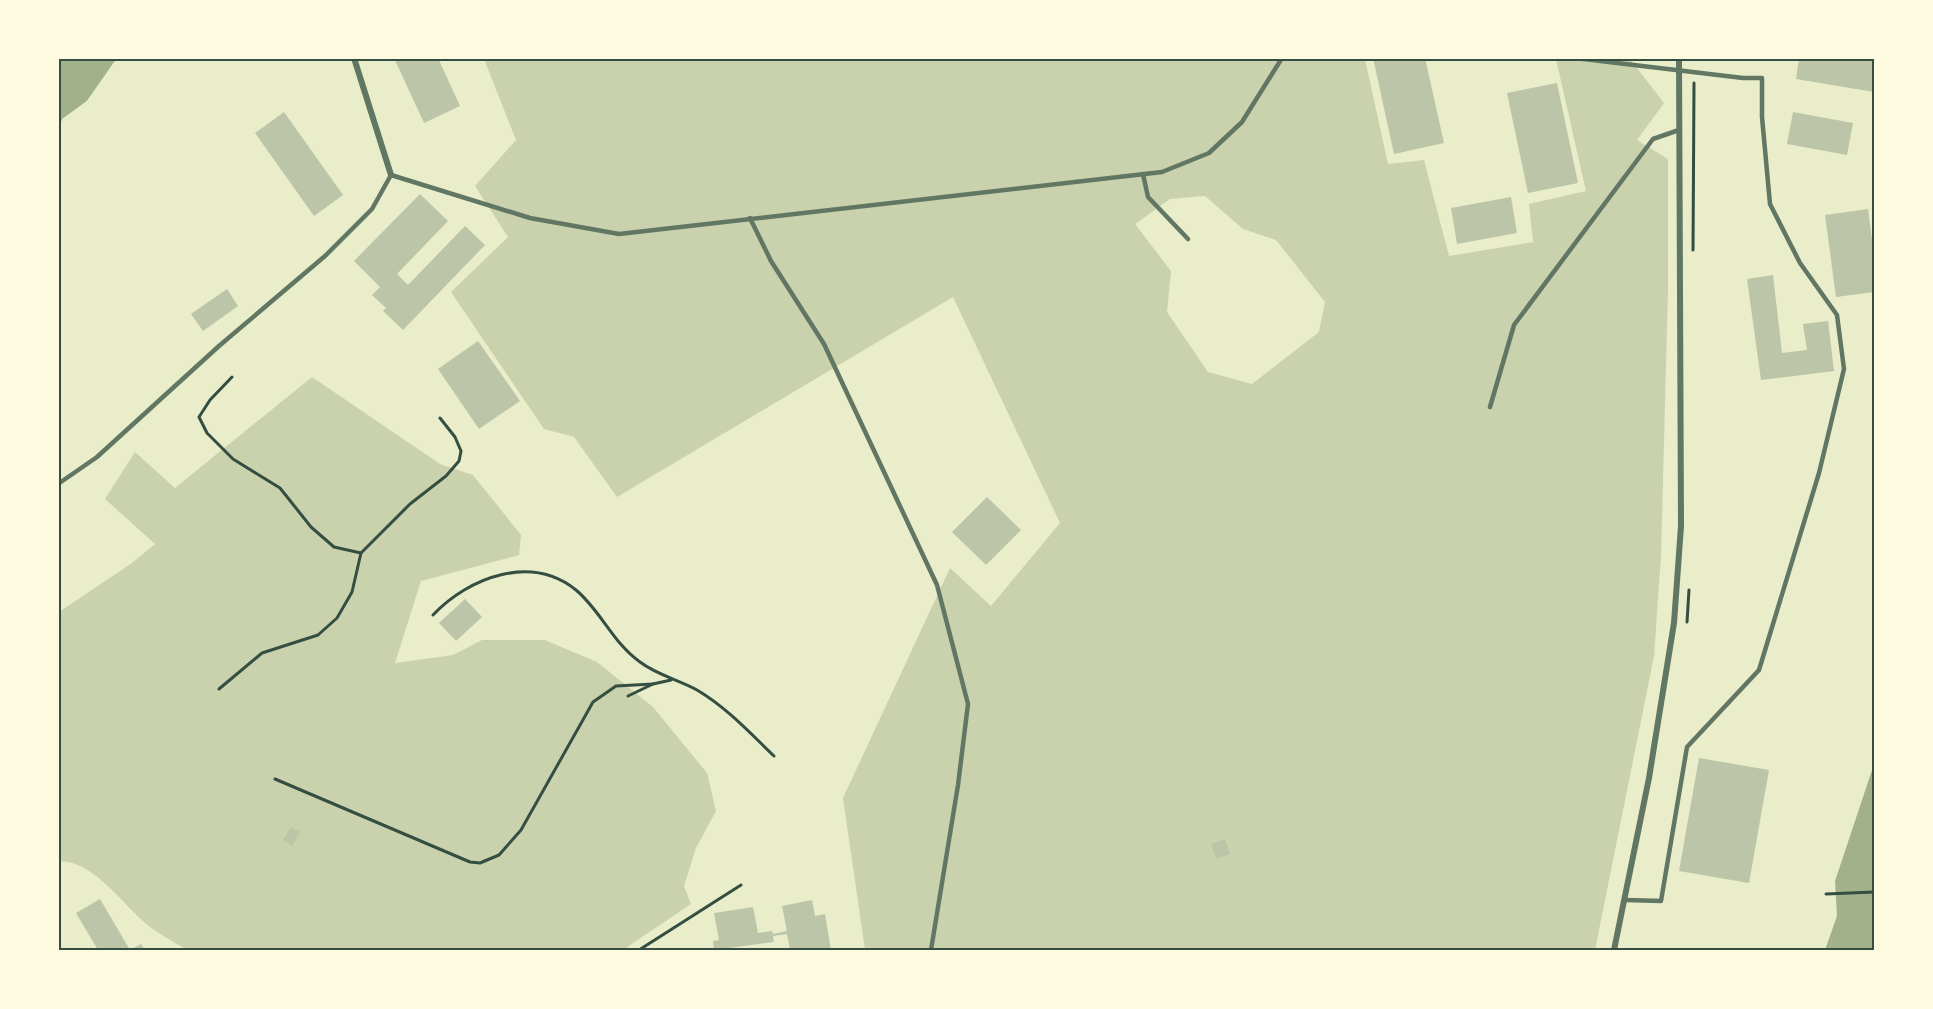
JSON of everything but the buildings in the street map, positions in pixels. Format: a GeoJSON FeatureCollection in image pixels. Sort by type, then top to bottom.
{"type":"FeatureCollection","features":[{"type":"Feature","properties":{"kind":"street"},"geometry":{"type":"LineString","coordinates":[[354,58],[391,175]]}},
{"type":"Feature","properties":{"kind":"street"},"geometry":{"type":"LineString","coordinates":[[1614,951],[1626,900],[1674,623],[1681,526],[1679,58]]}},
{"type":"Feature","properties":{"kind":"lane"},"geometry":{"type":"LineString","coordinates":[[58,484],[97,457],[219,346],[325,256],[372,209],[391,175],[530,218],[619,234],[1162,172],[1209,153],[1242,122],[1282,58]]}},
{"type":"Feature","properties":{"kind":"lane"},"geometry":{"type":"LineString","coordinates":[[1575,58],[1679,71],[1762,78],[1762,117],[1770,204],[1800,262],[1838,315],[1844,369],[1819,473],[1759,670],[1688,747],[1661,901],[1626,900]]}},
{"type":"Feature","properties":{"kind":"lane"},"geometry":{"type":"LineString","coordinates":[[1490,407],[1514,325],[1653,139],[1679,130]]}},
{"type":"Feature","properties":{"kind":"lane"},"geometry":{"type":"LineString","coordinates":[[1143,174],[1148,197],[1188,239]]}},
{"type":"Feature","properties":{"kind":"lane"},"geometry":{"type":"LineString","coordinates":[[750,218],[771,261],[824,344],[928,566],[944,609],[968,704],[958,785],[931,951]]}},
{"type":"Feature","properties":{"kind":"path"},"geometry":{"type":"LineString","coordinates":[[232,377],[210,400],[199,417],[207,433],[233,459],[280,488],[310,527],[334,547],[361,553]]}},
{"type":"Feature","properties":{"kind":"path"},"geometry":{"type":"LineString","coordinates":[[219,689],[262,653],[318,635],[337,618],[352,592],[361,553],[410,504],[446,476],[459,461],[461,452],[458,444],[440,417]]}},
{"type":"Feature","properties":{"kind":"path"},"geometry":{"type":"LineString","coordinates":[[433,615],[460,592],[484,580],[532,570],[554,576],[576,590],[639,662],[721,706],[774,756]]}},
{"type":"Feature","properties":{"kind":"path"},"geometry":{"type":"LineString","coordinates":[[275,779],[470,862],[480,863],[499,855],[521,830],[593,702],[616,686],[676,680]]}},
{"type":"Feature","properties":{"kind":"path"},"geometry":{"type":"LineString","coordinates":[[628,696],[653,684]]}},
{"type":"Feature","properties":{"kind":"path"},"geometry":{"type":"LineString","coordinates":[[639,951],[741,885]]}},
{"type":"Feature","properties":{"kind":"path"},"geometry":{"type":"LineString","coordinates":[[1826,894],[1875,892]]}},
{"type":"Feature","properties":{"kind":"shaded area"},"geometry":{"type":"Polygon","coordinates":[[[59,59],[117,59],[87,101],[63,119],[59,129],[59,59]]]}},
{"type":"Feature","properties":{"kind":"shaded area"},"geometry":{"type":"Polygon","coordinates":[[[484,59],[1365,59],[1388,164],[1424,160],[1449,256],[1533,242],[1529,204],[1586,191],[1556,59],[1630,59],[1664,103],[1637,140],[1668,159],[1668,290],[1661,556],[1654,656],[1595,950],[865,950],[843,798],[950,568],[991,606],[1060,523],[953,297],[617,497],[574,437],[544,429],[451,292],[508,237],[475,186],[516,140],[484,59]],[[1205,196],[1170,199],[1135,224],[1171,271],[1167,312],[1208,372],[1252,384],[1319,332],[1325,302],[1276,240],[1243,229],[1205,196]]]}},
{"type":"Feature","properties":{"kind":"shaded area"},"geometry":{"type":"Polygon","coordinates":[[[312,377],[440,464],[473,475],[521,535],[519,555],[421,581],[395,663],[453,655],[482,640],[545,640],[597,662],[653,707],[707,773],[716,811],[696,848],[684,886],[691,904],[623,950],[187,950],[149,926],[95,875],[71,863],[59,861],[59,612],[132,563],[155,544],[105,499],[135,452],[175,488],[312,377]]]}},
{"type":"Feature","properties":{"kind":"shaded area"},"geometry":{"type":"Polygon","coordinates":[[[1874,764],[1874,950],[1825,950],[1837,916],[1835,881],[1874,764]]]}},
{"type":"Feature","properties":{"kind":"pier"},"geometry":{"type":"Polygon","coordinates":[[[120,58],[89,103],[65,121],[58,132],[62,119],[87,101],[114,62],[120,58]]]}}]}
